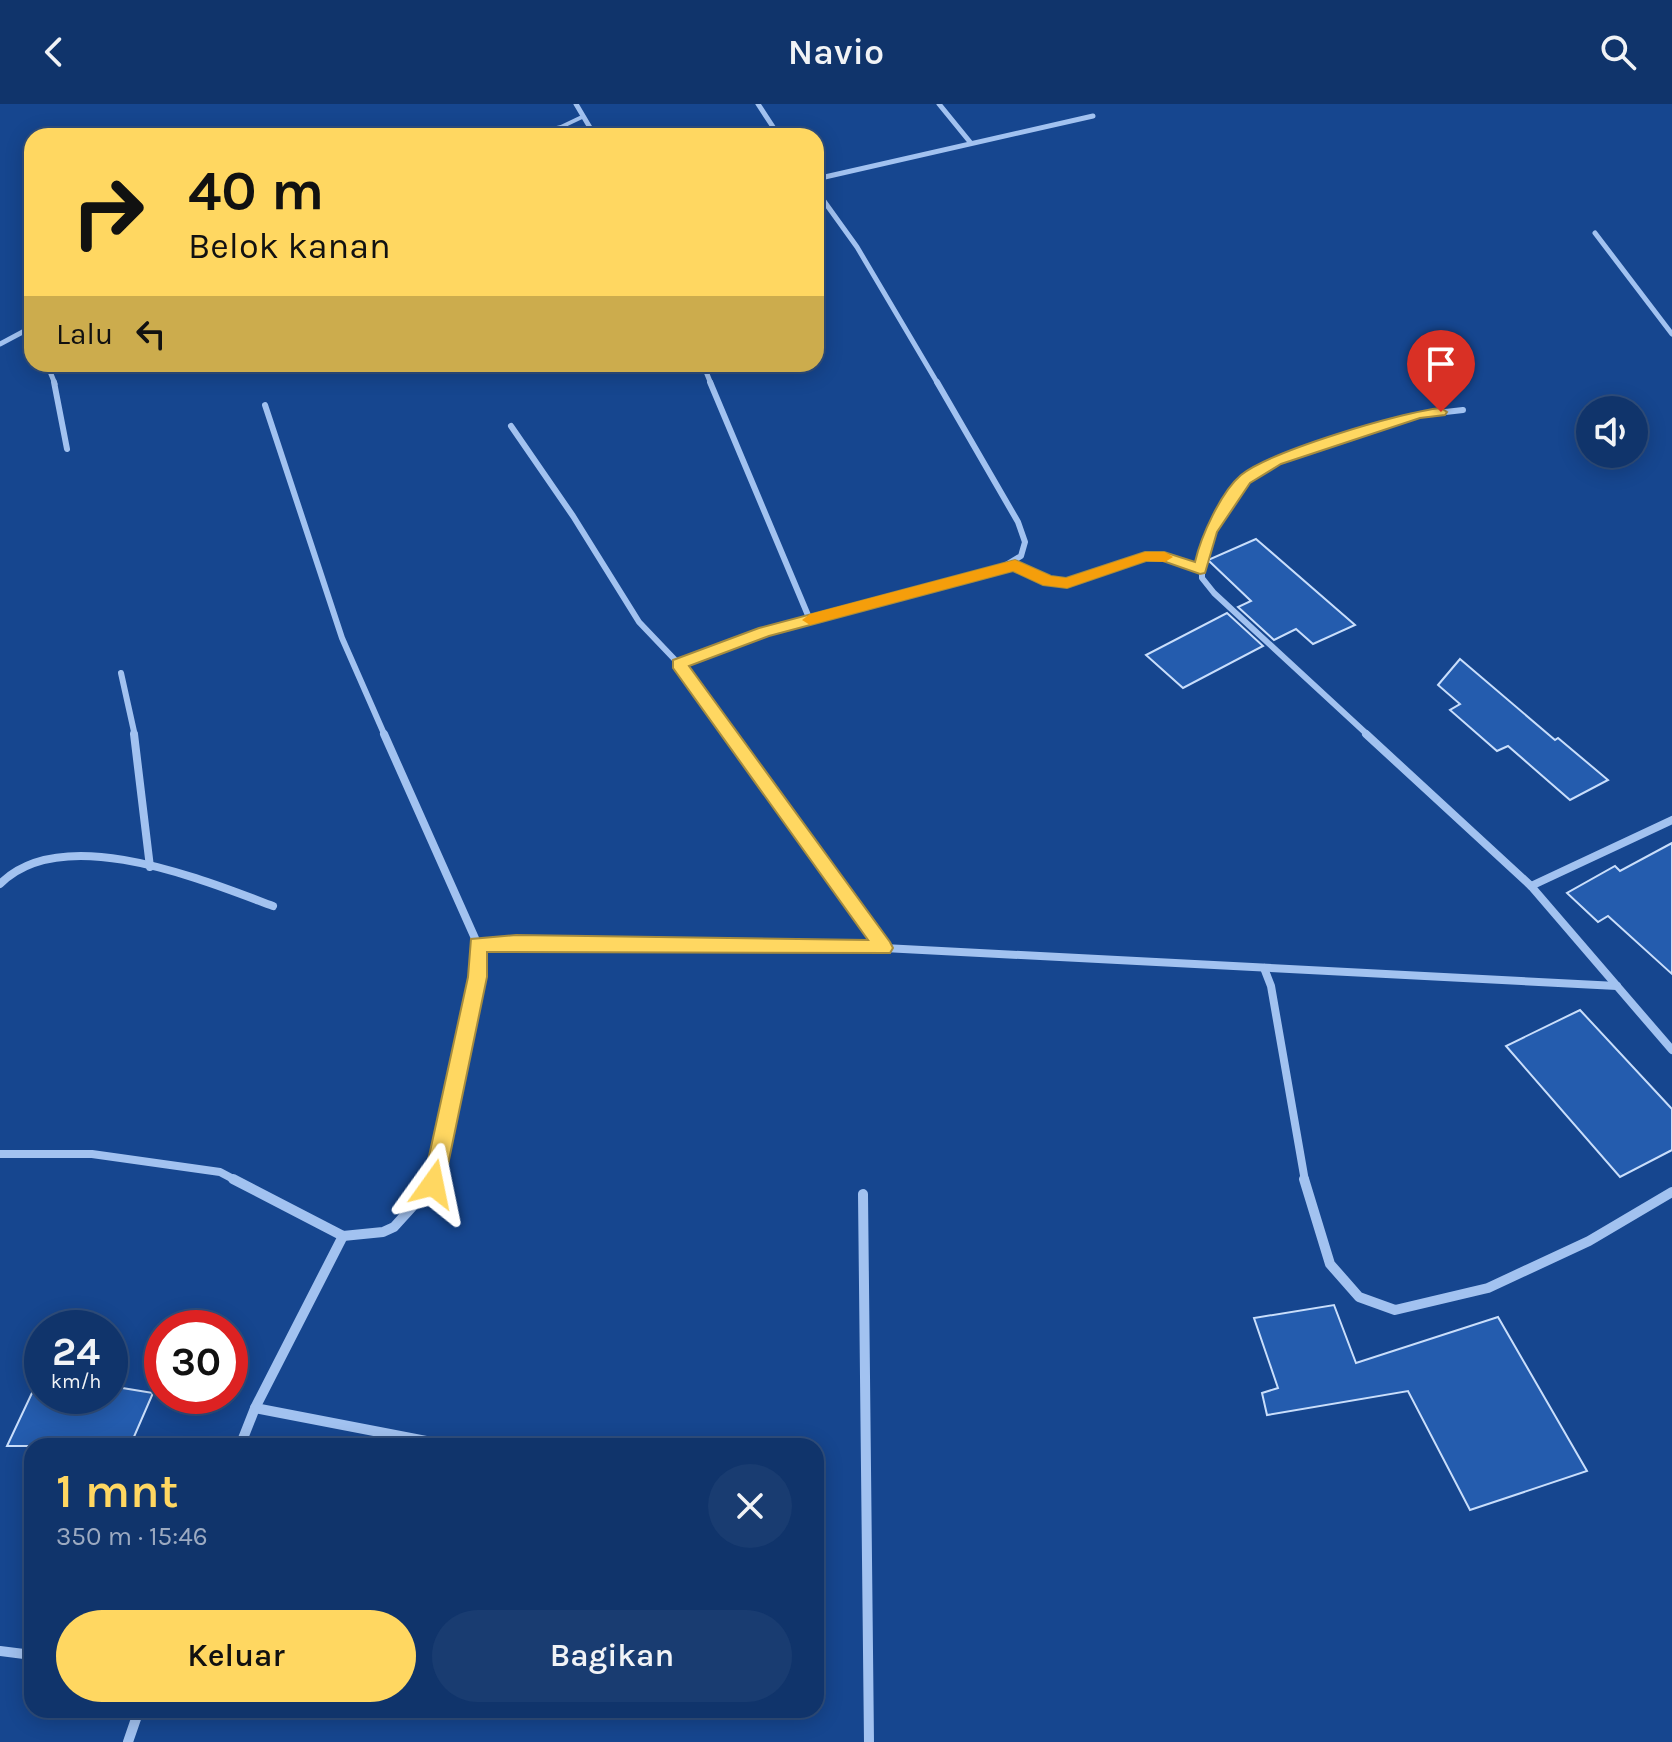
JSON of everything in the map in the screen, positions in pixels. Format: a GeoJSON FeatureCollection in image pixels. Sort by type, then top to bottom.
{"type":"FeatureCollection","features":[{"type":"Feature","properties":{"kind":"street"},"geometry":{"type":"LineString","coordinates":[[576,104],[590,128]]}},
{"type":"Feature","properties":{"kind":"street"},"geometry":{"type":"LineString","coordinates":[[758,104],[774,128]]}},
{"type":"Feature","properties":{"kind":"street"},"geometry":{"type":"LineString","coordinates":[[939,104],[970,142]]}},
{"type":"Feature","properties":{"kind":"street"},"geometry":{"type":"LineString","coordinates":[[824,177],[1093,116]]}},
{"type":"Feature","properties":{"kind":"street"},"geometry":{"type":"LineString","coordinates":[[679,664],[765,631],[1015,565],[1024,555],[1027,540],[1012,509],[857,247],[824,201]]}},
{"type":"Feature","properties":{"kind":"street"},"geometry":{"type":"LineString","coordinates":[[1595,233],[1672,334]]}},
{"type":"Feature","properties":{"kind":"street"},"geometry":{"type":"LineString","coordinates":[[0,344],[24,331]]}},
{"type":"Feature","properties":{"kind":"street"},"geometry":{"type":"LineString","coordinates":[[50,372],[67,449]]}},
{"type":"Feature","properties":{"kind":"street"},"geometry":{"type":"LineString","coordinates":[[706,372],[810,620]]}},
{"type":"Feature","properties":{"kind":"street"},"geometry":{"type":"LineString","coordinates":[[0,1154],[92,1154],[220,1172],[343,1236],[383,1232],[394,1227],[433,1184],[478,977],[478,945],[342,638],[265,405]]}},
{"type":"Feature","properties":{"kind":"street"},"geometry":{"type":"LineString","coordinates":[[1463,410],[1419,415],[1276,461],[1245,479],[1210,532],[1200,569],[1202,578],[1214,593],[1531,886],[1672,1050]]}},
{"type":"Feature","properties":{"kind":"street"},"geometry":{"type":"LineString","coordinates":[[511,426],[573,516],[639,622],[679,664],[884,948]]}},
{"type":"Feature","properties":{"kind":"street"},"geometry":{"type":"LineString","coordinates":[[1015,565],[1048,581],[1067,583],[1145,557],[1164,556],[1200,569]]}},
{"type":"Feature","properties":{"kind":"street"},"geometry":{"type":"LineString","coordinates":[[121,673],[144,797],[150,867]]}},
{"type":"Feature","properties":{"kind":"street"},"geometry":{"type":"LineString","coordinates":[[1531,886],[1672,820]]}},
{"type":"Feature","properties":{"kind":"street"},"geometry":{"type":"LineString","coordinates":[[0,884],[21,866],[64,857],[90,858],[150,867],[273,906]]}},
{"type":"Feature","properties":{"kind":"street"},"geometry":{"type":"LineString","coordinates":[[478,945],[516,942],[884,948],[1617,986]]}},
{"type":"Feature","properties":{"kind":"street"},"geometry":{"type":"LineString","coordinates":[[1264,968],[1271,986],[1302,1171],[1330,1264],[1359,1297],[1395,1310],[1488,1288],[1589,1241],[1672,1192]]}},
{"type":"Feature","properties":{"kind":"street"},"geometry":{"type":"LineString","coordinates":[[863,1194],[869,1742]]}},
{"type":"Feature","properties":{"kind":"street"},"geometry":{"type":"LineString","coordinates":[[243,1438],[255,1408],[343,1236]]}},
{"type":"Feature","properties":{"kind":"street"},"geometry":{"type":"LineString","coordinates":[[255,1408],[411,1438]]}},
{"type":"Feature","properties":{"kind":"street"},"geometry":{"type":"LineString","coordinates":[[0,1651],[24,1654]]}},
{"type":"Feature","properties":{"kind":"street"},"geometry":{"type":"LineString","coordinates":[[128,1742],[136,1718]]}},
{"type":"Feature","properties":{"kind":"lane"},"geometry":{"type":"LineString","coordinates":[[557,128],[582,117]]}},
{"type":"Feature","properties":{"kind":"building"},"geometry":{"type":"Polygon","coordinates":[[[1256,539],[1355,625],[1313,644],[1296,629],[1274,640],[1238,607],[1251,601],[1208,560],[1256,539]]]}},
{"type":"Feature","properties":{"kind":"building"},"geometry":{"type":"Polygon","coordinates":[[[1227,613],[1263,646],[1183,688],[1146,655],[1227,613]]]}},
{"type":"Feature","properties":{"kind":"building"},"geometry":{"type":"Polygon","coordinates":[[[1460,659],[1555,740],[1558,738],[1608,780],[1570,800],[1508,746],[1497,751],[1450,710],[1460,704],[1438,685],[1460,659]]]}},
{"type":"Feature","properties":{"kind":"building"},"geometry":{"type":"Polygon","coordinates":[[[1672,843],[1672,974],[1608,916],[1598,922],[1567,893],[1615,866],[1620,871],[1672,843]]]}},
{"type":"Feature","properties":{"kind":"building"},"geometry":{"type":"Polygon","coordinates":[[[1580,1010],[1672,1109],[1672,1150],[1620,1177],[1506,1046],[1580,1010]]]}},
{"type":"Feature","properties":{"kind":"building"},"geometry":{"type":"Polygon","coordinates":[[[1334,1305],[1356,1363],[1498,1317],[1587,1471],[1470,1510],[1408,1391],[1267,1415],[1262,1393],[1278,1388],[1254,1318],[1334,1305]]]}},
{"type":"Feature","properties":{"kind":"building"},"geometry":{"type":"Polygon","coordinates":[[[128,1389],[144,1392],[144,1414],[133,1438],[24,1438],[24,1446],[7,1446],[24,1410],[24,1414],[128,1414],[128,1389]]]}},
{"type":"Feature","properties":{"kind":"slow traffic"},"geometry":{"type":"LineString","coordinates":[[810,620],[969,580],[1015,565],[1048,581],[1067,583],[1145,557],[1165,557]]}},
{"type":"Feature","properties":{"kind":"route"},"geometry":{"type":"LineString","coordinates":[[433,1184],[478,977],[478,945],[516,942],[884,948],[679,664],[765,631],[969,580],[1015,565],[1048,581],[1067,583],[1145,557],[1164,556],[1200,569],[1210,532],[1245,479],[1276,461],[1419,415],[1441,412]]}}]}
